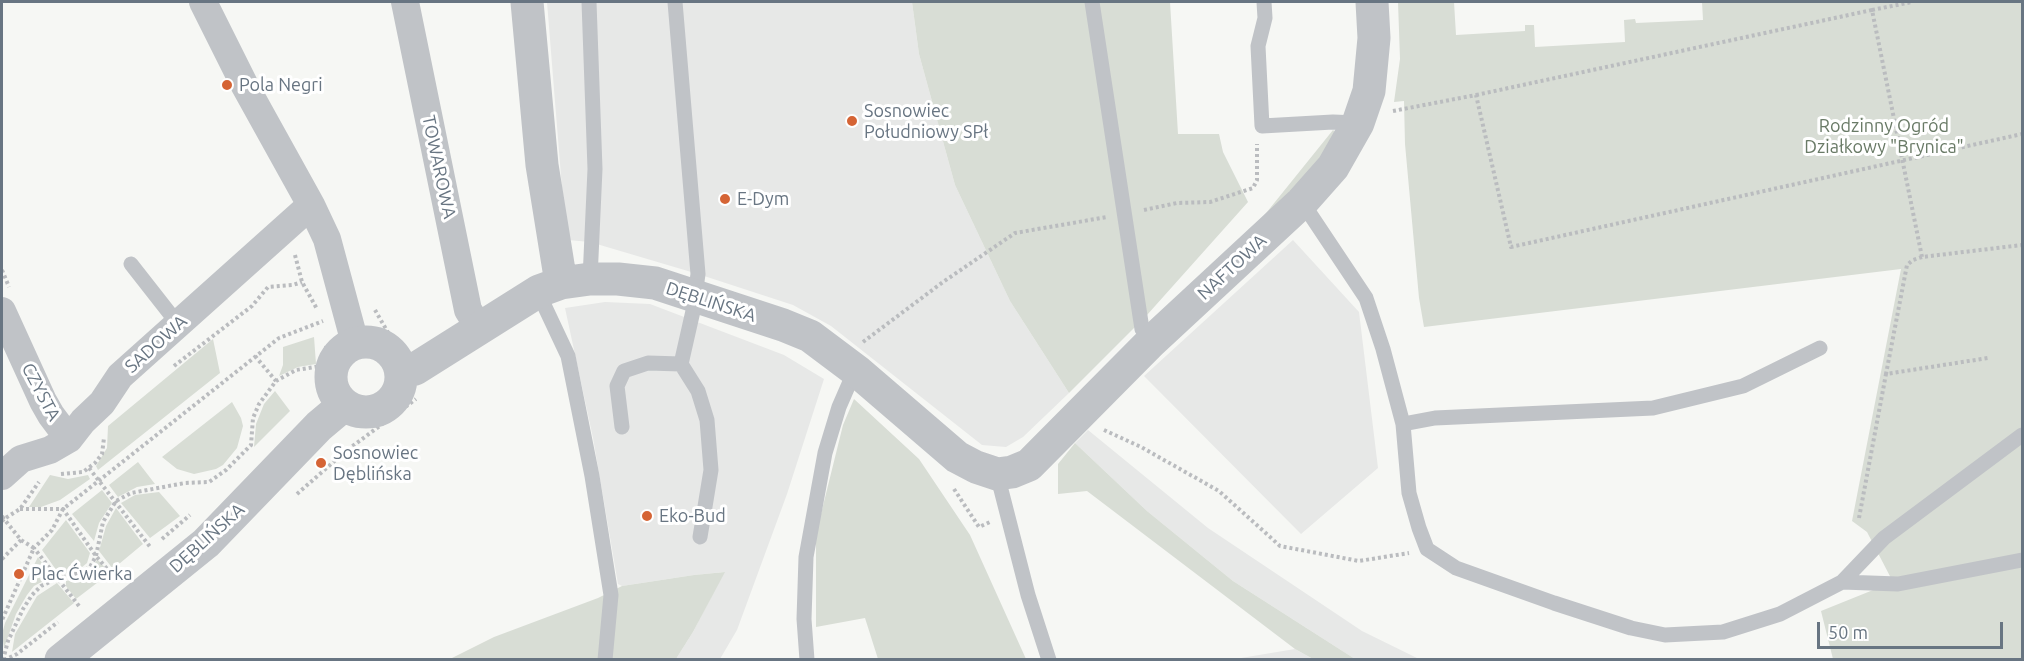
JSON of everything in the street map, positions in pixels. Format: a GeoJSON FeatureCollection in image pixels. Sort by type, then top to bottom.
{"type":"FeatureCollection","features":[{"type":"Feature","properties":{"kind":"street"},"geometry":{"type":"LineString","coordinates":[[203,2],[327,239],[340,338],[338,355],[330,374],[332,388],[344,405],[359,412],[368,413],[384,408],[396,396],[400,388],[401,372],[392,353],[384,347],[365,341],[340,338]]}},
{"type":"Feature","properties":{"kind":"street","name":"TOWAROWA"},"geometry":{"type":"LineString","coordinates":[[405,2],[468,310],[480,329]]}},
{"type":"Feature","properties":{"kind":"street"},"geometry":{"type":"LineString","coordinates":[[401,372],[415,369],[480,329],[563,284],[542,165],[527,2]]}},
{"type":"Feature","properties":{"kind":"street","name":"NAFTOWA"},"geometry":{"type":"LineString","coordinates":[[997,474],[1012,472],[1029,465],[1151,342],[1302,202],[1333,167],[1358,123],[1369,91],[1374,38],[1372,2]]}},
{"type":"Feature","properties":{"kind":"street","name":"SADOWA"},"geometry":{"type":"LineString","coordinates":[[2,476],[21,459],[50,450],[69,440],[83,421],[102,403],[120,376],[311,206]]}},
{"type":"Feature","properties":{"kind":"street","name":"DĘBLIŃSKA"},"geometry":{"type":"LineString","coordinates":[[563,284],[618,279],[655,284],[695,295],[810,336],[860,357],[957,457],[976,468],[997,474]]}},
{"type":"Feature","properties":{"kind":"street","name":"CZYSTA"},"geometry":{"type":"LineString","coordinates":[[2,310],[43,401],[69,440]]}},
{"type":"Feature","properties":{"kind":"street","name":"DĘBLIŃSKA"},"geometry":{"type":"LineString","coordinates":[[61,660],[206,543],[320,426],[344,405]]}},
{"type":"Feature","properties":{"kind":"lane"},"geometry":{"type":"LineString","coordinates":[[589,2],[595,169],[591,222],[563,284],[544,305],[568,356],[592,476],[611,595],[605,660]]}},
{"type":"Feature","properties":{"kind":"lane"},"geometry":{"type":"LineString","coordinates":[[675,2],[698,274],[681,364],[698,391],[707,420],[711,470],[700,537]]}},
{"type":"Feature","properties":{"kind":"lane"},"geometry":{"type":"LineString","coordinates":[[1092,2],[1142,329],[1151,342]]}},
{"type":"Feature","properties":{"kind":"lane"},"geometry":{"type":"LineString","coordinates":[[1264,2],[1265,18],[1258,46],[1262,126],[1358,123]]}},
{"type":"Feature","properties":{"kind":"lane"},"geometry":{"type":"LineString","coordinates":[[1302,202],[1366,298],[1383,349],[1403,424],[1409,493],[1427,549],[1456,568],[1609,621],[1665,635],[1723,632],[1780,614],[1842,582],[1884,538],[2022,435]]}},
{"type":"Feature","properties":{"kind":"lane"},"geometry":{"type":"LineString","coordinates":[[131,264],[178,324]]}},
{"type":"Feature","properties":{"kind":"lane"},"geometry":{"type":"LineString","coordinates":[[1403,424],[1435,418],[1653,408],[1743,386],[1820,348]]}},
{"type":"Feature","properties":{"kind":"lane"},"geometry":{"type":"LineString","coordinates":[[807,660],[804,620],[806,558],[825,453],[839,407],[860,357]]}},
{"type":"Feature","properties":{"kind":"lane"},"geometry":{"type":"LineString","coordinates":[[622,427],[617,386],[624,372],[648,363],[681,364]]}},
{"type":"Feature","properties":{"kind":"lane"},"geometry":{"type":"LineString","coordinates":[[997,474],[1028,595],[1049,660]]}},
{"type":"Feature","properties":{"kind":"lane"},"geometry":{"type":"LineString","coordinates":[[1842,582],[1899,584],[2022,560]]}},
{"type":"Feature","properties":{"kind":"path"},"geometry":{"type":"LineString","coordinates":[[1388,112],[1912,2]]}},
{"type":"Feature","properties":{"kind":"path"},"geometry":{"type":"LineString","coordinates":[[1872,10],[1922,257]]}},
{"type":"Feature","properties":{"kind":"path"},"geometry":{"type":"LineString","coordinates":[[1476,95],[1511,247],[2022,134]]}},
{"type":"Feature","properties":{"kind":"path"},"geometry":{"type":"LineString","coordinates":[[1253,188],[1257,180],[1257,137],[1262,126]]}},
{"type":"Feature","properties":{"kind":"path"},"geometry":{"type":"LineString","coordinates":[[2,620],[34,548],[52,530],[63,509],[279,338],[323,322],[302,282],[292,243],[283,232]]}},
{"type":"Feature","properties":{"kind":"path"},"geometry":{"type":"LineString","coordinates":[[1859,518],[1907,265],[1922,257],[2022,245]]}},
{"type":"Feature","properties":{"kind":"path"},"geometry":{"type":"LineString","coordinates":[[860,357],[944,282],[992,249]]}},
{"type":"Feature","properties":{"kind":"path"},"geometry":{"type":"LineString","coordinates":[[169,370],[252,306],[268,287],[302,282]]}},
{"type":"Feature","properties":{"kind":"path"},"geometry":{"type":"LineString","coordinates":[[4,660],[8,641],[22,609],[32,595],[42,586],[58,578],[80,573],[90,567],[96,556],[103,522],[116,501],[131,493],[185,483],[209,482],[226,470],[250,445],[253,418],[259,404],[276,381],[296,370],[321,366],[327,344],[340,338]]}},
{"type":"Feature","properties":{"kind":"path"},"geometry":{"type":"LineString","coordinates":[[255,356],[276,381]]}},
{"type":"Feature","properties":{"kind":"path"},"geometry":{"type":"LineString","coordinates":[[1886,374],[1988,358]]}},
{"type":"Feature","properties":{"kind":"path"},"geometry":{"type":"LineString","coordinates":[[1076,417],[1141,447],[1219,491],[1280,546],[1359,561],[1427,549]]}},
{"type":"Feature","properties":{"kind":"path"},"geometry":{"type":"LineString","coordinates":[[55,473],[64,475],[83,472],[89,468],[102,454],[105,441],[103,434]]}},
{"type":"Feature","properties":{"kind":"path"},"geometry":{"type":"LineString","coordinates":[[297,494],[346,451]]}},
{"type":"Feature","properties":{"kind":"path"},"geometry":{"type":"LineString","coordinates":[[89,468],[151,548],[194,512]]}},
{"type":"Feature","properties":{"kind":"path"},"geometry":{"type":"LineString","coordinates":[[40,480],[20,509],[2,519],[21,540],[34,548],[79,606]]}},
{"type":"Feature","properties":{"kind":"path"},"geometry":{"type":"LineString","coordinates":[[209,482],[210,490]]}},
{"type":"Feature","properties":{"kind":"path"},"geometry":{"type":"LineString","coordinates":[[20,509],[63,509]]}},
{"type":"Feature","properties":{"kind":"path"},"geometry":{"type":"LineString","coordinates":[[63,509],[114,577]]}},
{"type":"Feature","properties":{"kind":"path"},"geometry":{"type":"LineString","coordinates":[[2,559],[21,540]]}},
{"type":"Feature","properties":{"kind":"path"},"geometry":{"type":"LineString","coordinates":[[105,585],[123,570]]}},
{"type":"Feature","properties":{"kind":"path"},"geometry":{"type":"LineString","coordinates":[[70,613],[88,599]]}},
{"type":"Feature","properties":{"kind":"path"},"geometry":{"type":"LineString","coordinates":[[4,660],[17,654],[61,620]]}},
{"type":"Feature","properties":{"kind":"shaded area"},"geometry":{"type":"Polygon","coordinates":[[[547,2],[912,2],[919,54],[955,185],[1010,301],[1069,393],[1023,437],[1006,447],[982,445],[831,326],[793,305],[590,242],[568,240],[547,2]]]}},
{"type":"Feature","properties":{"kind":"shaded area"},"geometry":{"type":"Polygon","coordinates":[[[1293,240],[1359,312],[1378,468],[1301,534],[1144,376],[1293,240]]]}},
{"type":"Feature","properties":{"kind":"shaded area"},"geometry":{"type":"Polygon","coordinates":[[[605,302],[650,304],[784,355],[824,379],[787,494],[737,630],[720,659],[676,659],[693,632],[724,572],[622,586],[618,584],[593,438],[565,308],[605,302]]]}},
{"type":"Feature","properties":{"kind":"shaded area"},"geometry":{"type":"Polygon","coordinates":[[[1088,430],[1208,528],[1362,631],[1419,659],[1355,659],[1233,581],[1147,511],[1075,443],[1088,430]]]}},
{"type":"Feature","properties":{"kind":"shaded area"},"geometry":{"type":"Polygon","coordinates":[[[1295,649],[1313,659],[1235,659],[1295,649]]]}},
{"type":"Feature","properties":{"kind":"green space"},"geometry":{"type":"Polygon","coordinates":[[[912,2],[1170,2],[1178,134],[1219,134],[1223,152],[1248,202],[1147,315],[1069,393],[1010,301],[955,185],[919,54],[912,2]]]}},
{"type":"Feature","properties":{"kind":"green space","name":"Rodzinny Ogród Działkowy \"Brynica\""},"geometry":{"type":"Polygon","coordinates":[[[1398,2],[1454,2],[1456,35],[1525,31],[1525,25],[1534,25],[1535,47],[1625,42],[1624,20],[1635,19],[1636,23],[1703,20],[1702,2],[2022,2],[2022,659],[1833,659],[1821,611],[1893,582],[1867,532],[1852,521],[1901,269],[1424,327],[1419,298],[1405,144],[1404,101],[1394,102],[1400,59],[1398,2]]]}},
{"type":"Feature","properties":{"kind":"green space"},"geometry":{"type":"Polygon","coordinates":[[[1333,130],[1338,135],[1329,152],[1250,233],[1333,130]]]}},
{"type":"Feature","properties":{"kind":"green space"},"geometry":{"type":"Polygon","coordinates":[[[314,337],[316,364],[298,367],[279,376],[283,365],[283,347],[314,337]]]}},
{"type":"Feature","properties":{"kind":"green space"},"geometry":{"type":"Polygon","coordinates":[[[213,339],[220,373],[98,470],[96,466],[107,448],[108,426],[213,339]]]}},
{"type":"Feature","properties":{"kind":"green space"},"geometry":{"type":"Polygon","coordinates":[[[275,391],[290,411],[254,447],[256,424],[264,404],[275,391]]]}},
{"type":"Feature","properties":{"kind":"green space"},"geometry":{"type":"Polygon","coordinates":[[[854,399],[919,459],[970,535],[1026,659],[878,659],[865,618],[816,627],[816,534],[843,425],[854,399]]]}},
{"type":"Feature","properties":{"kind":"green space"},"geometry":{"type":"Polygon","coordinates":[[[232,402],[243,426],[237,448],[223,465],[194,474],[177,469],[162,457],[232,402]]]}},
{"type":"Feature","properties":{"kind":"green space"},"geometry":{"type":"Polygon","coordinates":[[[1075,443],[1147,511],[1233,581],[1355,659],[1313,659],[1295,649],[1087,491],[1058,494],[1058,464],[1075,443]]]}},
{"type":"Feature","properties":{"kind":"green space"},"geometry":{"type":"Polygon","coordinates":[[[138,462],[155,484],[137,487],[118,497],[109,485],[138,462]]]}},
{"type":"Feature","properties":{"kind":"green space"},"geometry":{"type":"Polygon","coordinates":[[[50,475],[68,479],[88,475],[90,479],[60,500],[41,507],[29,507],[50,475]]]}},
{"type":"Feature","properties":{"kind":"green space"},"geometry":{"type":"Polygon","coordinates":[[[102,490],[112,503],[99,523],[94,541],[72,514],[102,490]]]}},
{"type":"Feature","properties":{"kind":"green space"},"geometry":{"type":"Polygon","coordinates":[[[159,492],[180,516],[150,538],[121,503],[135,495],[159,492]]]}},
{"type":"Feature","properties":{"kind":"green space"},"geometry":{"type":"Polygon","coordinates":[[[116,508],[143,544],[113,569],[99,551],[106,526],[116,508]]]}},
{"type":"Feature","properties":{"kind":"green space"},"geometry":{"type":"Polygon","coordinates":[[[66,520],[90,553],[87,563],[81,568],[71,573],[59,574],[42,550],[66,520]]]}},
{"type":"Feature","properties":{"kind":"green space"},"geometry":{"type":"Polygon","coordinates":[[[38,557],[51,577],[34,586],[27,595],[16,614],[4,648],[2,634],[5,623],[38,557]]]}},
{"type":"Feature","properties":{"kind":"green space"},"geometry":{"type":"Polygon","coordinates":[[[97,559],[110,573],[76,599],[66,586],[66,581],[84,577],[92,570],[97,559]]]}},
{"type":"Feature","properties":{"kind":"green space"},"geometry":{"type":"Polygon","coordinates":[[[725,572],[676,659],[448,660],[494,637],[598,598],[622,586],[725,572]]]}},
{"type":"Feature","properties":{"kind":"green space"},"geometry":{"type":"Polygon","coordinates":[[[57,583],[74,603],[12,652],[15,634],[37,596],[57,583]]]}},
{"type":"Feature","properties":{"kind":"place","name":"Pola Negri"},"geometry":{"type":"Point","coordinates":[227,85]}},
{"type":"Feature","properties":{"kind":"place","name":"Sosnowiec Południowy SPł"},"geometry":{"type":"Point","coordinates":[852,121]}},
{"type":"Feature","properties":{"kind":"place","name":"E-Dym"},"geometry":{"type":"Point","coordinates":[725,199]}},
{"type":"Feature","properties":{"kind":"place","name":"Sosnowiec Dęblińska"},"geometry":{"type":"Point","coordinates":[321,463]}},
{"type":"Feature","properties":{"kind":"place","name":"Eko-Bud"},"geometry":{"type":"Point","coordinates":[647,516]}},
{"type":"Feature","properties":{"kind":"place","name":"Plac Ćwierka"},"geometry":{"type":"Point","coordinates":[19,574]}}]}
